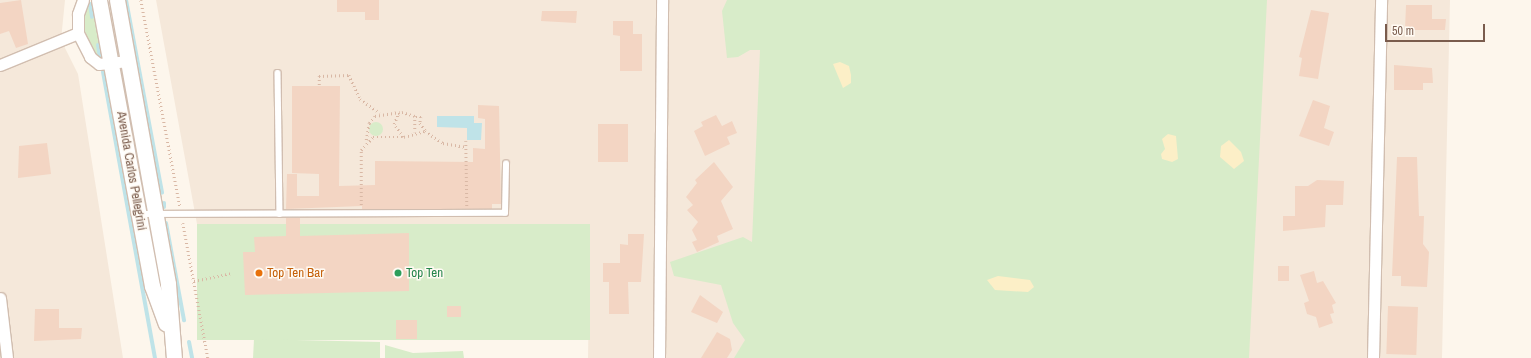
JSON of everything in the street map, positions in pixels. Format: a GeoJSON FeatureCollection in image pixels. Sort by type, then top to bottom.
{"type":"FeatureCollection","features":[{"type":"Feature","properties":{"kind":"main road","name":"Avenida Carlos Pellegrini"},"geometry":{"type":"LineString","coordinates":[[99,0],[152,286],[171,339]]}},
{"type":"Feature","properties":{"kind":"main road","name":"Avenida Carlos Pellegrini"},"geometry":{"type":"LineString","coordinates":[[116,0],[168,284],[171,339],[174,358]]}},
{"type":"Feature","properties":{"kind":"street"},"geometry":{"type":"LineString","coordinates":[[84,0],[78,14],[78,33],[90,58],[99,64],[112,64],[128,61]]}},
{"type":"Feature","properties":{"kind":"street"},"geometry":{"type":"LineString","coordinates":[[659,358],[662,0]]}},
{"type":"Feature","properties":{"kind":"street"},"geometry":{"type":"LineString","coordinates":[[1373,358],[1381,0]]}},
{"type":"Feature","properties":{"kind":"street"},"geometry":{"type":"LineString","coordinates":[[0,65],[78,33]]}},
{"type":"Feature","properties":{"kind":"street"},"geometry":{"type":"LineString","coordinates":[[0,298],[7,358]]}},
{"type":"Feature","properties":{"kind":"lane"},"geometry":{"type":"LineString","coordinates":[[278,73],[280,214]]}},
{"type":"Feature","properties":{"kind":"lane"},"geometry":{"type":"LineString","coordinates":[[139,214],[181,212],[280,214],[505,213],[506,164]]}},
{"type":"Feature","properties":{"kind":"path"},"geometry":{"type":"LineString","coordinates":[[141,0],[208,358]]}},
{"type":"Feature","properties":{"kind":"path"},"geometry":{"type":"LineString","coordinates":[[319,85],[319,76],[349,75],[360,99],[380,113]]}},
{"type":"Feature","properties":{"kind":"path"},"geometry":{"type":"LineString","coordinates":[[393,112],[396,116],[397,130],[403,137]]}},
{"type":"Feature","properties":{"kind":"path"},"geometry":{"type":"LineString","coordinates":[[396,116],[402,112]]}},
{"type":"Feature","properties":{"kind":"path"},"geometry":{"type":"LineString","coordinates":[[362,214],[360,157],[368,134],[369,123],[380,113],[402,112],[415,117],[421,117],[414,134]]}},
{"type":"Feature","properties":{"kind":"path"},"geometry":{"type":"LineString","coordinates":[[415,117],[425,131],[440,142],[465,147]]}},
{"type":"Feature","properties":{"kind":"path"},"geometry":{"type":"LineString","coordinates":[[392,136],[397,130]]}},
{"type":"Feature","properties":{"kind":"path"},"geometry":{"type":"LineString","coordinates":[[364,144],[372,138],[392,136],[403,137],[425,131]]}},
{"type":"Feature","properties":{"kind":"path"},"geometry":{"type":"LineString","coordinates":[[368,134],[372,138]]}},
{"type":"Feature","properties":{"kind":"path"},"geometry":{"type":"LineString","coordinates":[[466,141],[467,214]]}},
{"type":"Feature","properties":{"kind":"path"},"geometry":{"type":"LineString","coordinates":[[194,281],[231,273]]}},
{"type":"Feature","properties":{"kind":"shaded area"},"geometry":{"type":"Polygon","coordinates":[[[0,0],[65,0],[61,40],[78,74],[123,358],[0,358],[0,0]]]}},
{"type":"Feature","properties":{"kind":"shaded area"},"geometry":{"type":"Polygon","coordinates":[[[156,0],[1450,0],[1442,358],[588,358],[590,225],[197,224],[156,0]]]}},
{"type":"Feature","properties":{"kind":"green space"},"geometry":{"type":"Polygon","coordinates":[[[727,0],[1267,0],[1249,358],[734,358],[745,340],[733,323],[721,285],[674,276],[670,262],[743,237],[752,242],[760,50],[750,50],[738,57],[727,58],[722,11],[727,0]]]}},
{"type":"Feature","properties":{"kind":"green space"},"geometry":{"type":"Polygon","coordinates":[[[92,3],[102,57],[98,57],[89,46],[82,20],[83,10],[92,3]]]}},
{"type":"Feature","properties":{"kind":"green space"},"geometry":{"type":"Polygon","coordinates":[[[376,122],[381,124],[383,129],[381,134],[376,136],[371,134],[369,129],[371,124],[376,122]]]}},
{"type":"Feature","properties":{"kind":"green space","name":"Top Ten"},"geometry":{"type":"Polygon","coordinates":[[[197,224],[590,224],[590,340],[197,340],[197,224]]]}},
{"type":"Feature","properties":{"kind":"green space"},"geometry":{"type":"Polygon","coordinates":[[[254,339],[380,342],[380,358],[253,358],[254,339]]]}},
{"type":"Feature","properties":{"kind":"green space"},"geometry":{"type":"Polygon","coordinates":[[[385,345],[413,353],[463,351],[464,358],[385,358],[385,345]]]}},
{"type":"Feature","properties":{"kind":"sand"},"geometry":{"type":"Polygon","coordinates":[[[840,62],[849,66],[851,75],[851,83],[843,88],[833,64],[840,62]]]}},
{"type":"Feature","properties":{"kind":"sand"},"geometry":{"type":"Polygon","coordinates":[[[1168,134],[1176,136],[1178,159],[1172,162],[1162,159],[1161,154],[1165,149],[1162,139],[1168,134]]]}},
{"type":"Feature","properties":{"kind":"sand"},"geometry":{"type":"Polygon","coordinates":[[[1229,140],[1241,152],[1244,161],[1234,169],[1220,157],[1221,146],[1229,140]]]}},
{"type":"Feature","properties":{"kind":"sand"},"geometry":{"type":"Polygon","coordinates":[[[998,276],[1030,280],[1034,287],[1028,292],[995,290],[987,280],[998,276]]]}},
{"type":"Feature","properties":{"kind":"water"},"geometry":{"type":"Polygon","coordinates":[[[437,116],[474,116],[474,123],[482,123],[481,140],[467,140],[467,128],[437,127],[437,116]]]}},
{"type":"Feature","properties":{"kind":"building"},"geometry":{"type":"Polygon","coordinates":[[[21,0],[28,44],[16,48],[9,31],[0,34],[0,3],[21,0]]]}},
{"type":"Feature","properties":{"kind":"building"},"geometry":{"type":"Polygon","coordinates":[[[337,0],[379,0],[379,20],[365,20],[365,12],[337,12],[337,0]]]}},
{"type":"Feature","properties":{"kind":"building"},"geometry":{"type":"Polygon","coordinates":[[[1406,5],[1432,5],[1432,19],[1446,19],[1445,30],[1405,30],[1406,5]]]}},
{"type":"Feature","properties":{"kind":"building"},"geometry":{"type":"Polygon","coordinates":[[[1311,10],[1329,13],[1318,79],[1299,76],[1302,58],[1299,57],[1311,10]]]}},
{"type":"Feature","properties":{"kind":"building"},"geometry":{"type":"Polygon","coordinates":[[[542,11],[577,11],[576,23],[541,21],[542,11]]]}},
{"type":"Feature","properties":{"kind":"building"},"geometry":{"type":"Polygon","coordinates":[[[613,21],[633,21],[633,34],[642,34],[642,71],[620,71],[620,36],[613,35],[613,21]]]}},
{"type":"Feature","properties":{"kind":"building"},"geometry":{"type":"Polygon","coordinates":[[[1394,65],[1432,68],[1433,83],[1423,83],[1423,90],[1394,90],[1394,65]]]}},
{"type":"Feature","properties":{"kind":"building"},"geometry":{"type":"Polygon","coordinates":[[[292,86],[340,86],[339,186],[375,185],[375,161],[473,162],[473,148],[485,149],[485,119],[478,118],[478,105],[499,106],[501,204],[492,204],[492,209],[362,209],[362,206],[286,209],[287,174],[297,174],[297,196],[319,196],[319,174],[292,173],[292,86]]]}},
{"type":"Feature","properties":{"kind":"building"},"geometry":{"type":"Polygon","coordinates":[[[1313,100],[1330,106],[1324,128],[1334,132],[1329,146],[1299,136],[1313,100]]]}},
{"type":"Feature","properties":{"kind":"building"},"geometry":{"type":"Polygon","coordinates":[[[716,115],[722,126],[732,121],[737,133],[727,137],[730,144],[705,156],[694,131],[703,126],[701,122],[716,115]]]}},
{"type":"Feature","properties":{"kind":"building"},"geometry":{"type":"Polygon","coordinates":[[[598,124],[628,124],[628,162],[598,162],[598,124]]]}},
{"type":"Feature","properties":{"kind":"building"},"geometry":{"type":"Polygon","coordinates":[[[47,143],[51,174],[18,178],[19,146],[47,143]]]}},
{"type":"Feature","properties":{"kind":"building"},"geometry":{"type":"Polygon","coordinates":[[[1397,157],[1417,157],[1419,216],[1424,216],[1423,244],[1429,252],[1427,287],[1401,286],[1401,276],[1392,276],[1397,157]]]}},
{"type":"Feature","properties":{"kind":"building"},"geometry":{"type":"Polygon","coordinates":[[[714,162],[733,187],[721,201],[733,229],[717,236],[719,242],[697,252],[692,242],[697,240],[692,230],[698,222],[687,210],[693,205],[686,197],[697,183],[695,180],[714,162]]]}},
{"type":"Feature","properties":{"kind":"building"},"geometry":{"type":"Polygon","coordinates":[[[1317,180],[1344,181],[1343,205],[1326,205],[1325,227],[1283,231],[1283,216],[1295,216],[1295,186],[1308,186],[1317,180]]]}},
{"type":"Feature","properties":{"kind":"building"},"geometry":{"type":"Polygon","coordinates":[[[286,218],[300,218],[300,236],[409,233],[409,291],[245,295],[243,252],[255,252],[254,237],[286,236],[286,218]]]}},
{"type":"Feature","properties":{"kind":"building"},"geometry":{"type":"Polygon","coordinates":[[[628,234],[644,234],[641,282],[628,282],[629,314],[609,314],[609,282],[603,282],[603,263],[620,263],[620,244],[628,245],[628,234]]]}},
{"type":"Feature","properties":{"kind":"building"},"geometry":{"type":"Polygon","coordinates":[[[1278,266],[1289,266],[1289,281],[1278,281],[1278,266]]]}},
{"type":"Feature","properties":{"kind":"building"},"geometry":{"type":"Polygon","coordinates":[[[1314,271],[1317,283],[1323,281],[1336,303],[1332,305],[1334,313],[1330,314],[1333,323],[1319,328],[1316,317],[1307,314],[1304,303],[1309,301],[1300,275],[1314,271]]]}},
{"type":"Feature","properties":{"kind":"building"},"geometry":{"type":"Polygon","coordinates":[[[700,295],[723,312],[717,323],[691,312],[700,295]]]}},
{"type":"Feature","properties":{"kind":"building"},"geometry":{"type":"Polygon","coordinates":[[[447,306],[461,306],[461,317],[447,317],[447,306]]]}},
{"type":"Feature","properties":{"kind":"building"},"geometry":{"type":"Polygon","coordinates":[[[1388,306],[1418,307],[1416,355],[1386,354],[1388,306]]]}},
{"type":"Feature","properties":{"kind":"building"},"geometry":{"type":"Polygon","coordinates":[[[35,309],[59,309],[59,328],[82,328],[81,339],[34,341],[35,309]]]}},
{"type":"Feature","properties":{"kind":"building"},"geometry":{"type":"Polygon","coordinates":[[[396,320],[417,320],[417,339],[396,339],[396,320]]]}},
{"type":"Feature","properties":{"kind":"building"},"geometry":{"type":"Polygon","coordinates":[[[717,332],[730,339],[732,350],[727,358],[701,358],[717,332]]]}},
{"type":"Feature","properties":{"kind":"waterway"},"geometry":{"type":"LineString","coordinates":[[126,0],[162,193]]}},
{"type":"Feature","properties":{"kind":"waterway"},"geometry":{"type":"LineString","coordinates":[[90,4],[92,17]]}},
{"type":"Feature","properties":{"kind":"waterway"},"geometry":{"type":"LineString","coordinates":[[98,45],[100,58]]}},
{"type":"Feature","properties":{"kind":"waterway"},"geometry":{"type":"LineString","coordinates":[[103,72],[155,358]]}},
{"type":"Feature","properties":{"kind":"waterway"},"geometry":{"type":"LineString","coordinates":[[166,223],[184,320]]}},
{"type":"Feature","properties":{"kind":"waterway"},"geometry":{"type":"LineString","coordinates":[[189,342],[192,358]]}},
{"type":"Feature","properties":{"kind":"place","name":"Top Ten Bar"},"geometry":{"type":"Point","coordinates":[259,273]}},
{"type":"Feature","properties":{"kind":"place","name":"Top Ten"},"geometry":{"type":"Point","coordinates":[398,273]}}]}
